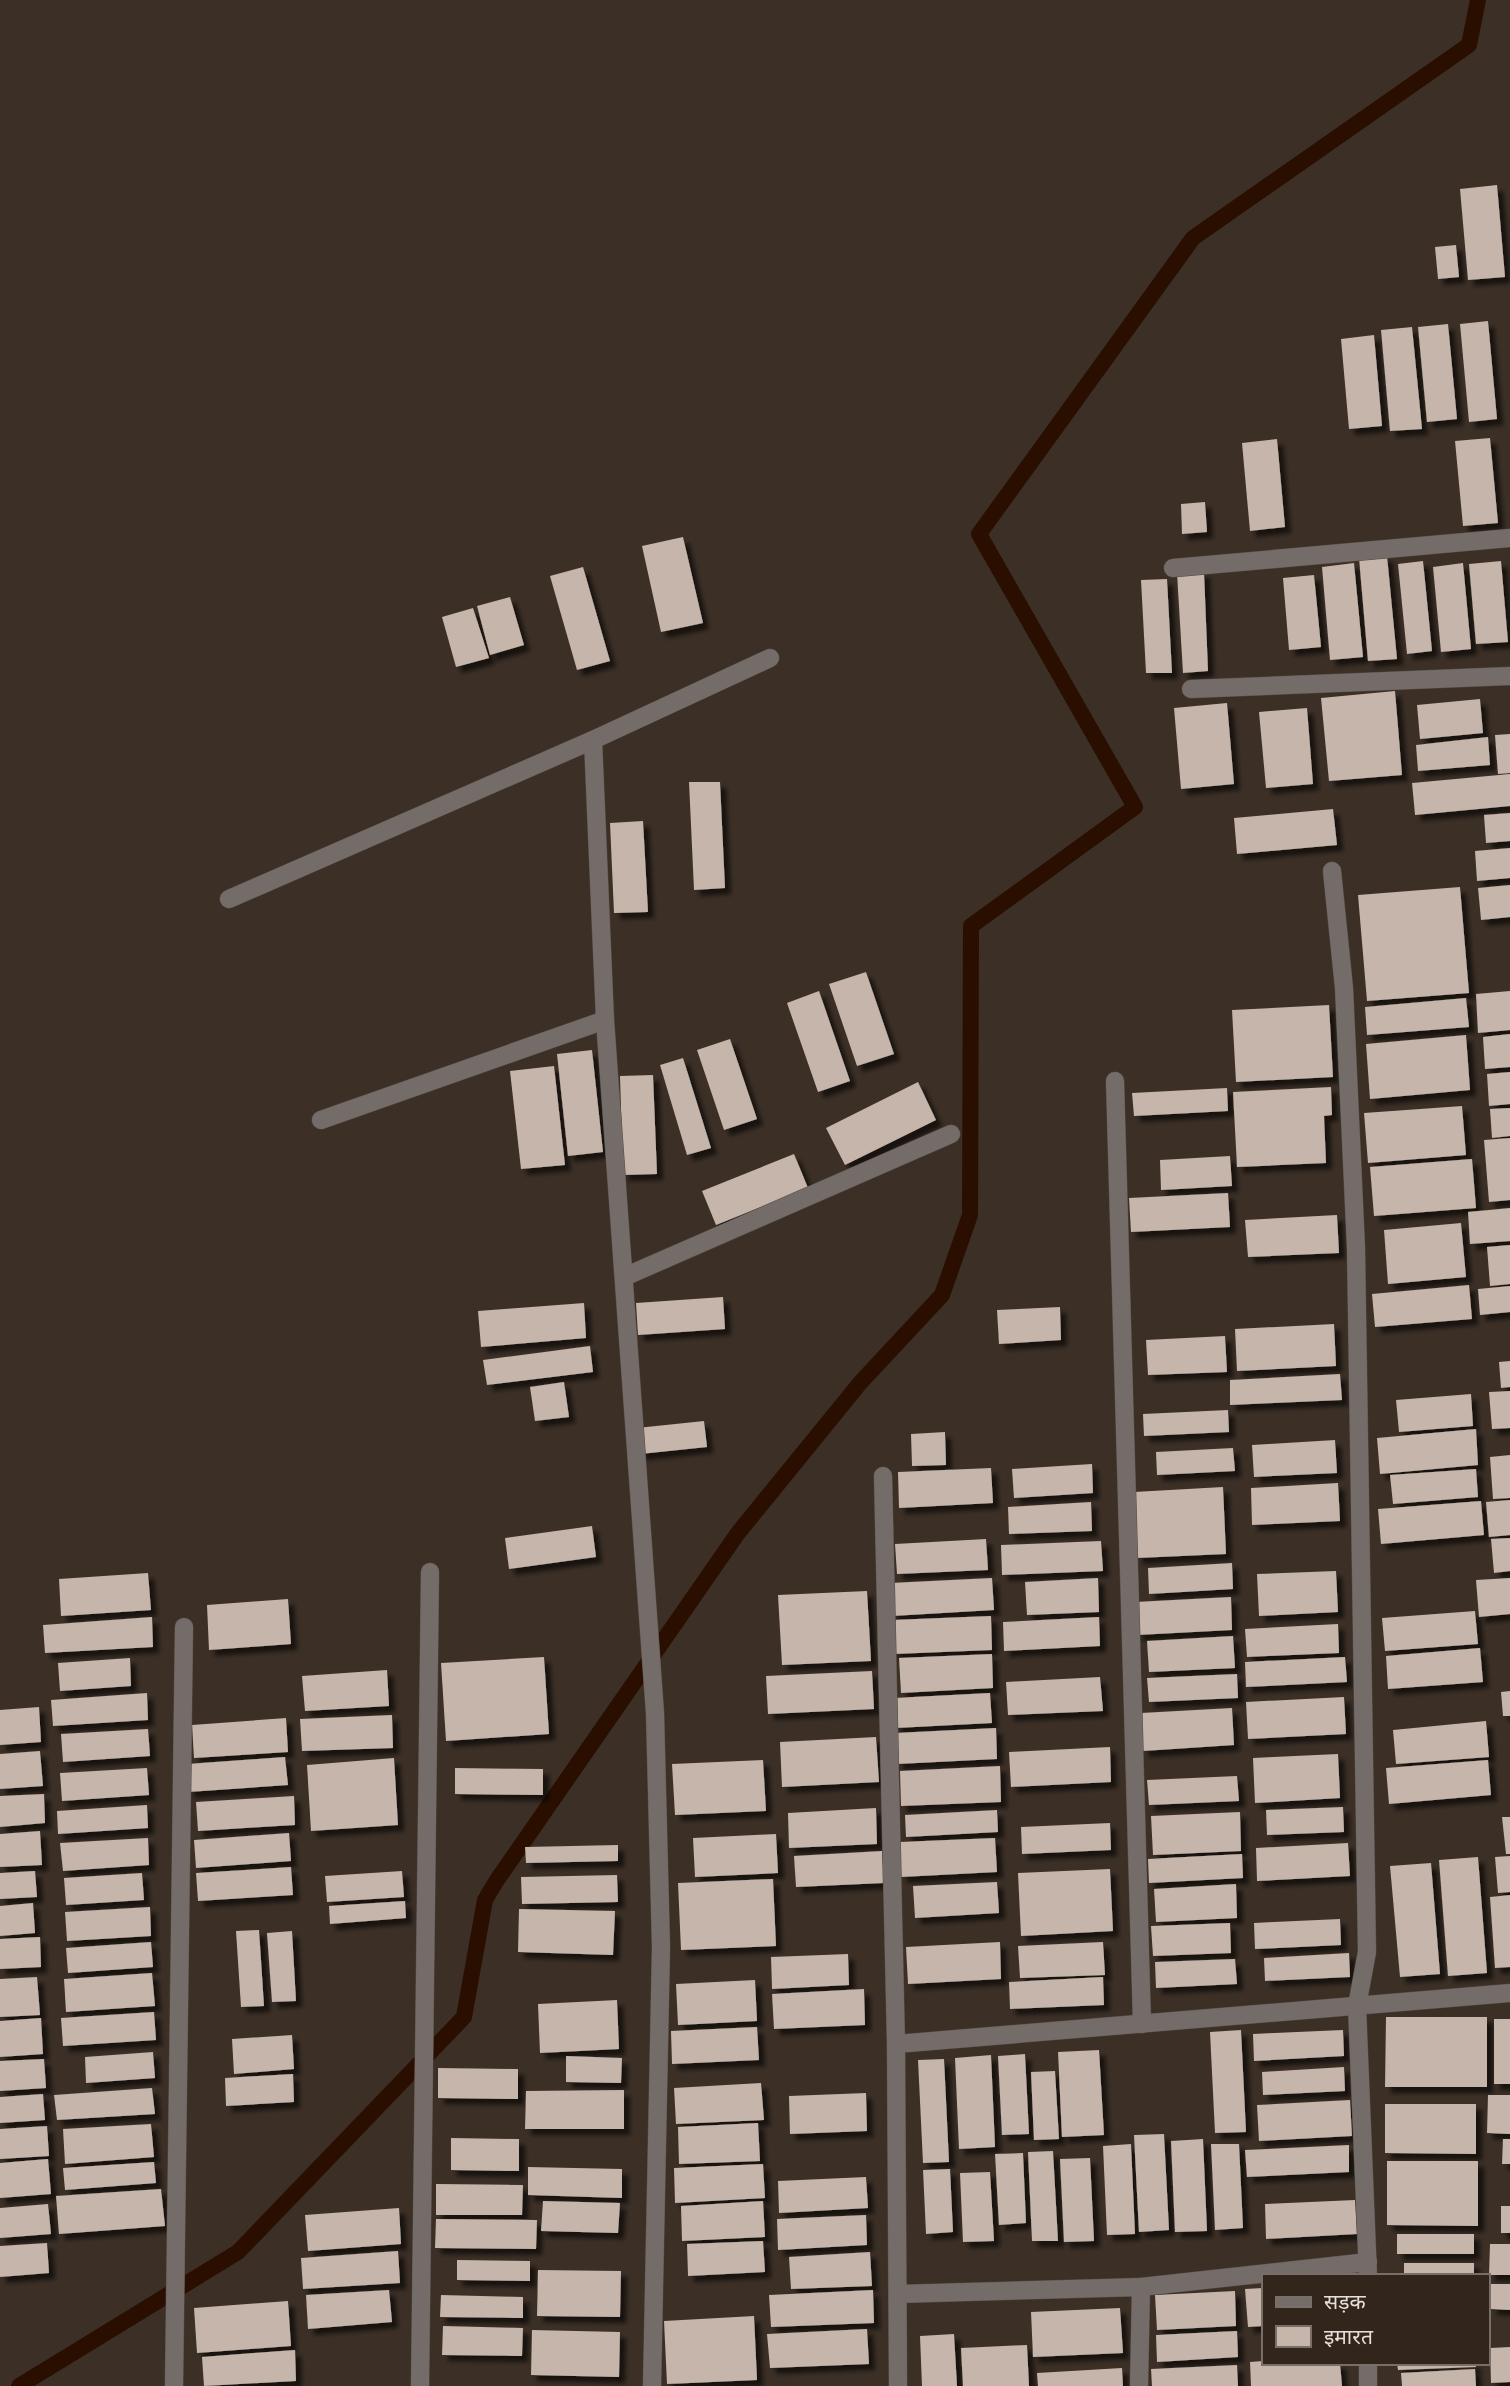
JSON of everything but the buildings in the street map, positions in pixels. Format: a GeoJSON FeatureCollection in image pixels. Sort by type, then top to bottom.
{"type":"FeatureCollection","features":[{"type":"Feature","properties":{"kind":"street"},"geometry":{"type":"LineString","coordinates":[[1173,568],[1510,538]]}},
{"type":"Feature","properties":{"kind":"street"},"geometry":{"type":"LineString","coordinates":[[229,899],[593,740],[770,657]]}},
{"type":"Feature","properties":{"kind":"street"},"geometry":{"type":"LineString","coordinates":[[1191,689],[1510,676]]}},
{"type":"Feature","properties":{"kind":"street"},"geometry":{"type":"LineString","coordinates":[[593,740],[605,1020],[655,1713],[661,1947],[652,2386]]}},
{"type":"Feature","properties":{"kind":"street"},"geometry":{"type":"LineString","coordinates":[[1305,2274],[1368,2269],[1357,2006],[1367,1952],[1356,1262],[1344,988],[1332,871]]}},
{"type":"Feature","properties":{"kind":"street"},"geometry":{"type":"LineString","coordinates":[[321,1121],[605,1020]]}},
{"type":"Feature","properties":{"kind":"street"},"geometry":{"type":"LineString","coordinates":[[1115,1081],[1142,2024]]}},
{"type":"Feature","properties":{"kind":"street"},"geometry":{"type":"LineString","coordinates":[[624,1276],[951,1135]]}},
{"type":"Feature","properties":{"kind":"street"},"geometry":{"type":"LineString","coordinates":[[883,1476],[896,2044],[898,2386]]}},
{"type":"Feature","properties":{"kind":"street"},"geometry":{"type":"LineString","coordinates":[[420,2386],[430,1572]]}},
{"type":"Feature","properties":{"kind":"street"},"geometry":{"type":"LineString","coordinates":[[174,2386],[184,1627]]}},
{"type":"Feature","properties":{"kind":"street"},"geometry":{"type":"LineString","coordinates":[[896,2044],[1510,1993]]}},
{"type":"Feature","properties":{"kind":"street"},"geometry":{"type":"LineString","coordinates":[[898,2294],[1141,2287],[1262,2277]]}},
{"type":"Feature","properties":{"kind":"street"},"geometry":{"type":"LineString","coordinates":[[1139,2386],[1141,2287]]}},
{"type":"Feature","properties":{"kind":"street"},"geometry":{"type":"LineString","coordinates":[[1368,2365],[1368,2386]]}},
{"type":"Feature","properties":{"kind":"waterway"},"geometry":{"type":"LineString","coordinates":[[19,2386],[238,2252],[464,2017],[485,1900],[497,1880],[738,1533],[860,1383],[942,1295],[970,1215],[971,926],[1135,807],[979,534],[1193,238],[1469,45],[1478,0]]}}]}
